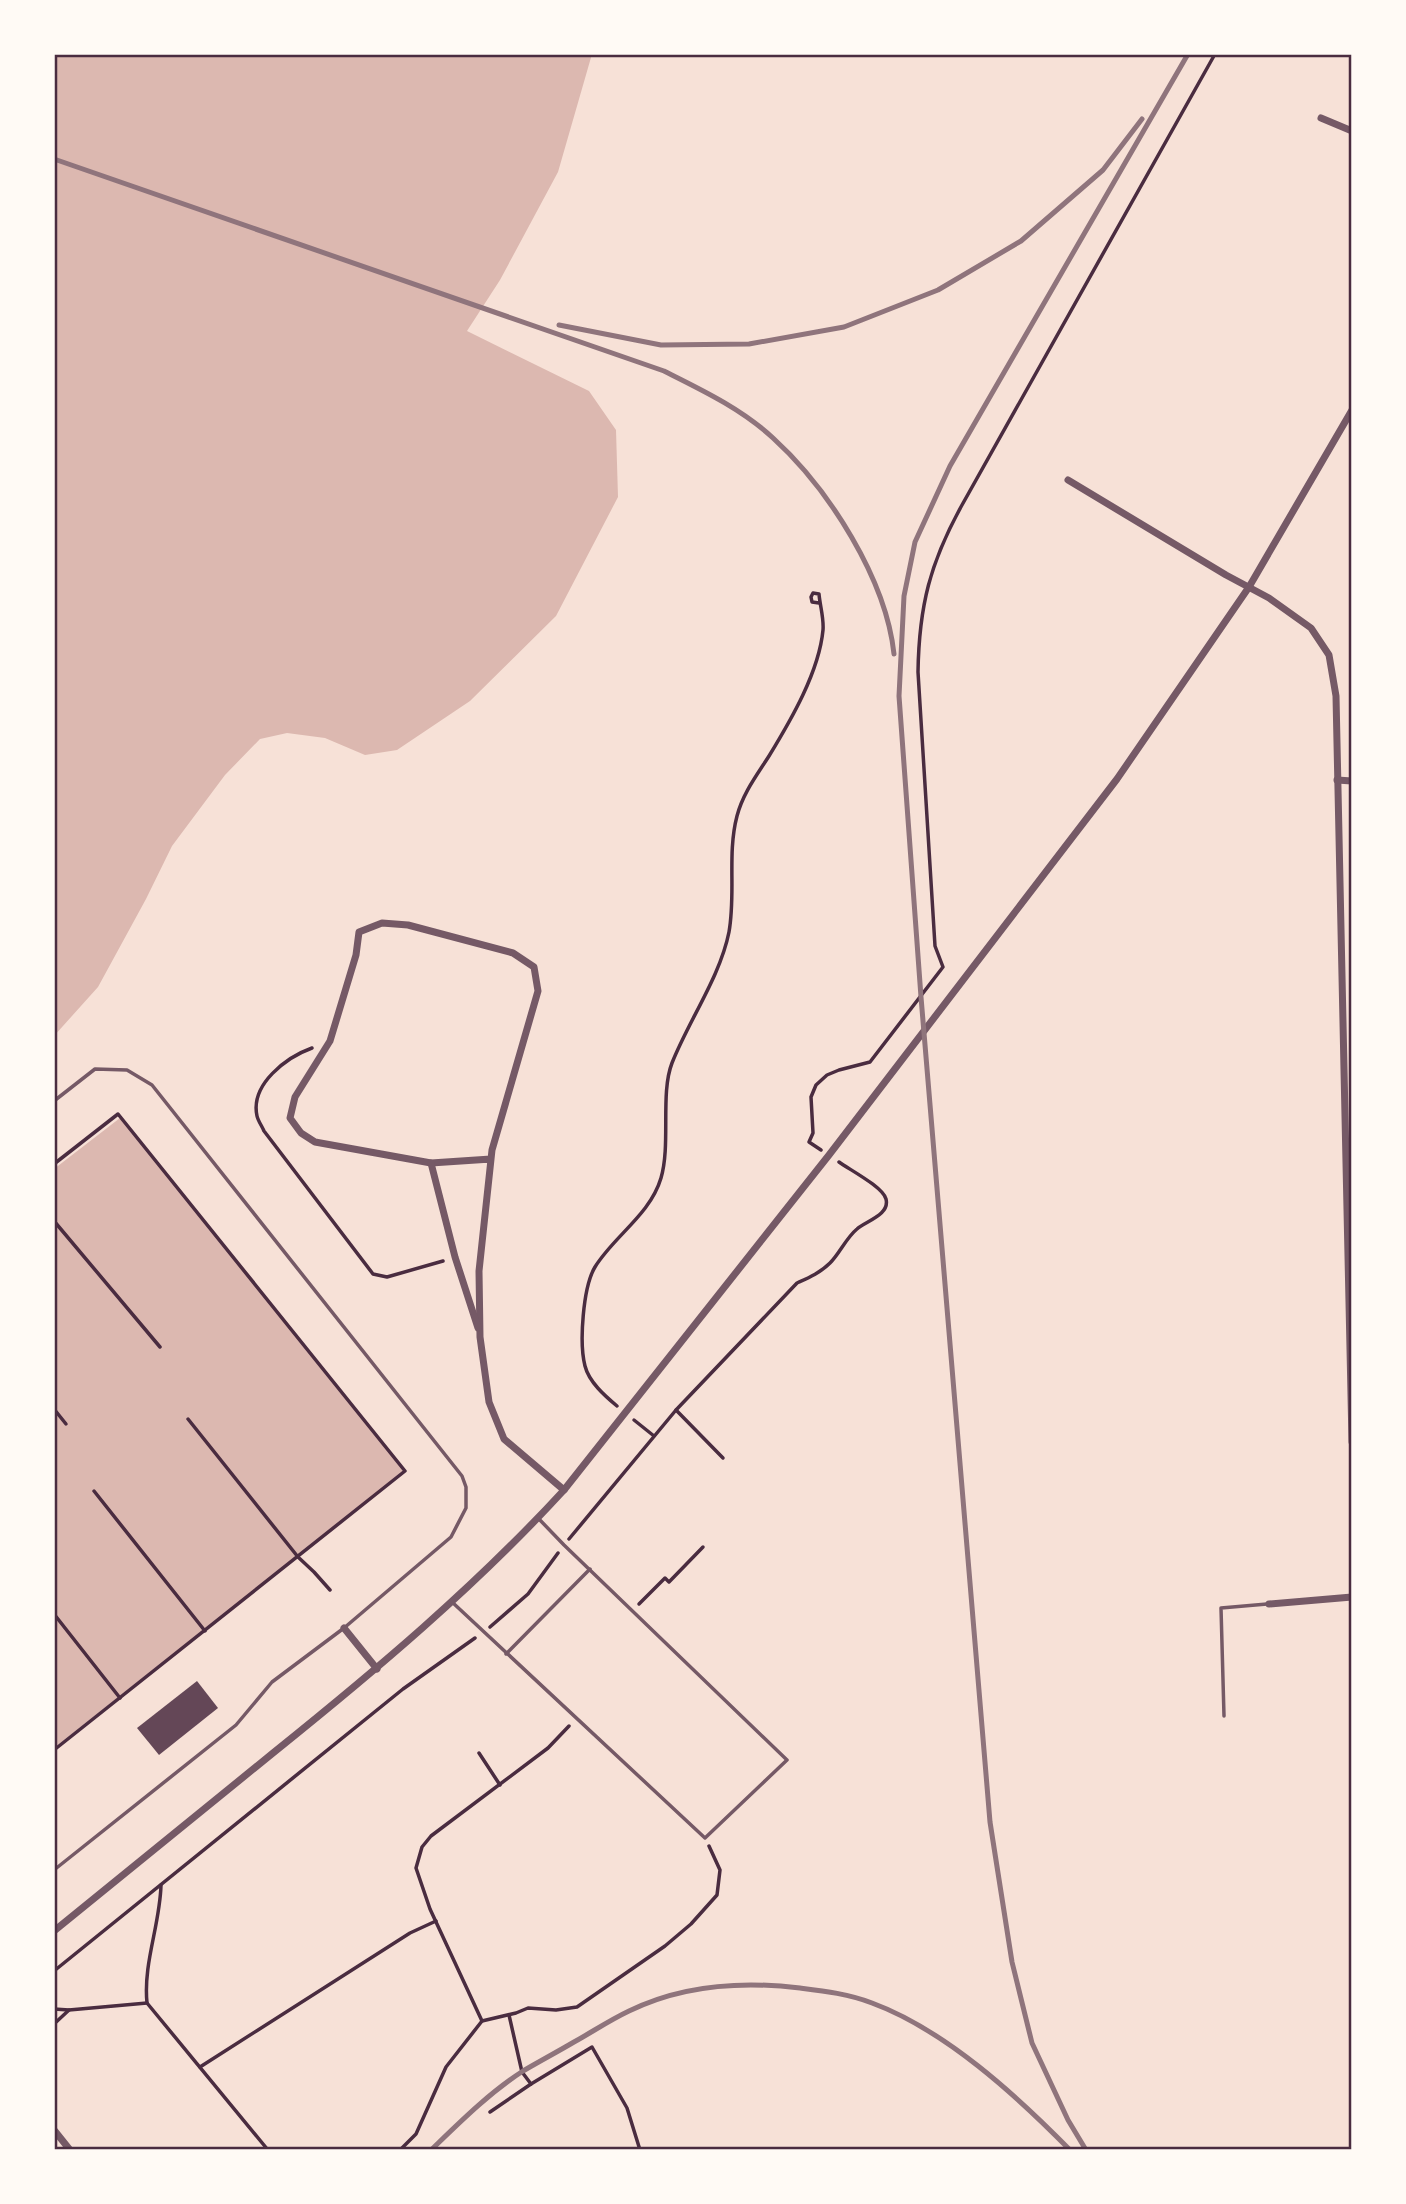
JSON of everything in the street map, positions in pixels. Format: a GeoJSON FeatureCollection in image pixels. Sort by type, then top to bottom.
{"type":"FeatureCollection","features":[{"type":"Feature","properties":{"kind":"street"},"geometry":{"type":"LineString","coordinates":[[1321,118],[1352,131]]}},
{"type":"Feature","properties":{"kind":"street"},"geometry":{"type":"LineString","coordinates":[[54,1931],[377,1669],[452,1602],[564,1490],[829,1155],[1117,779],[1249,587],[1352,411]]}},
{"type":"Feature","properties":{"kind":"street"},"geometry":{"type":"LineString","coordinates":[[1068,480],[1269,598],[1311,628],[1329,656],[1336,696],[1352,1442]]}},
{"type":"Feature","properties":{"kind":"street"},"geometry":{"type":"LineString","coordinates":[[1337,780],[1352,781]]}},
{"type":"Feature","properties":{"kind":"street"},"geometry":{"type":"LineString","coordinates":[[491,1159],[431,1163],[314,1142],[301,1133],[290,1118],[295,1097],[330,1041],[356,955],[359,932],[382,923],[408,925],[513,953],[534,967],[538,991],[491,1159],[479,1271],[481,1337],[489,1402],[504,1440],[564,1490]]}},
{"type":"Feature","properties":{"kind":"street"},"geometry":{"type":"LineString","coordinates":[[431,1163],[455,1257],[481,1337]]}},
{"type":"Feature","properties":{"kind":"street"},"geometry":{"type":"LineString","coordinates":[[1269,1604],[1352,1597]]}},
{"type":"Feature","properties":{"kind":"street"},"geometry":{"type":"LineString","coordinates":[[344,1628],[377,1669]]}},
{"type":"Feature","properties":{"kind":"street"},"geometry":{"type":"LineString","coordinates":[[54,2130],[70,2150]]}},
{"type":"Feature","properties":{"kind":"lane"},"geometry":{"type":"LineString","coordinates":[[54,1101],[95,1069],[127,1070],[152,1085],[462,1476],[466,1487],[466,1508],[451,1537],[344,1628],[272,1682],[236,1726],[54,1870]]}},
{"type":"Feature","properties":{"kind":"lane"},"geometry":{"type":"LineString","coordinates":[[452,1602],[482,1633],[705,1838],[787,1760],[538,1518]]}},
{"type":"Feature","properties":{"kind":"lane"},"geometry":{"type":"LineString","coordinates":[[506,1654],[590,1569]]}},
{"type":"Feature","properties":{"kind":"lane"},"geometry":{"type":"LineString","coordinates":[[1224,1716],[1221,1608],[1269,1604]]}},
{"type":"Feature","properties":{"kind":"path"},"geometry":{"type":"LineString","coordinates":[[54,1970],[403,1689],[482,1633],[528,1594],[564,1545],[676,1410],[797,1283],[831,1263],[855,1230],[881,1214],[886,1206],[886,1198],[879,1189],[809,1142],[813,1133],[811,1097],[816,1085],[827,1075],[870,1062],[943,967],[935,946],[918,672],[918,632],[925,593],[946,533],[956,514],[1215,54]]}},
{"type":"Feature","properties":{"kind":"path"},"geometry":{"type":"LineString","coordinates":[[654,1436],[610,1401],[592,1381],[585,1366],[582,1326],[586,1298],[594,1269],[648,1203],[661,1179],[671,1065],[725,950],[730,927],[733,877],[731,846],[737,814],[751,782],[769,756],[802,695],[817,661],[823,629],[819,603]]}},
{"type":"Feature","properties":{"kind":"path"},"geometry":{"type":"LineString","coordinates":[[330,1041],[303,1051],[263,1084],[257,1115],[264,1131],[373,1275],[387,1277],[455,1257]]}},
{"type":"Feature","properties":{"kind":"path"},"geometry":{"type":"LineString","coordinates":[[54,1164],[118,1114],[405,1471],[54,1750]]}},
{"type":"Feature","properties":{"kind":"path"},"geometry":{"type":"LineString","coordinates":[[54,1221],[160,1347]]}},
{"type":"Feature","properties":{"kind":"path"},"geometry":{"type":"LineString","coordinates":[[54,1409],[66,1424]]}},
{"type":"Feature","properties":{"kind":"path"},"geometry":{"type":"LineString","coordinates":[[676,1410],[723,1458]]}},
{"type":"Feature","properties":{"kind":"path"},"geometry":{"type":"LineString","coordinates":[[188,1419],[298,1557],[330,1590]]}},
{"type":"Feature","properties":{"kind":"path"},"geometry":{"type":"LineString","coordinates":[[94,1491],[205,1631]]}},
{"type":"Feature","properties":{"kind":"path"},"geometry":{"type":"LineString","coordinates":[[633,1611],[665,1578],[669,1582],[703,1547]]}},
{"type":"Feature","properties":{"kind":"path"},"geometry":{"type":"LineString","coordinates":[[54,1614],[120,1698]]}},
{"type":"Feature","properties":{"kind":"path"},"geometry":{"type":"LineString","coordinates":[[482,2021],[436,1921],[416,1868],[422,1847],[431,1836],[548,1748],[577,1718]]}},
{"type":"Feature","properties":{"kind":"path"},"geometry":{"type":"LineString","coordinates":[[479,1753],[500,1785]]}},
{"type":"Feature","properties":{"kind":"path"},"geometry":{"type":"LineString","coordinates":[[400,2150],[416,2134],[446,2067],[482,2021],[527,2008],[556,2010],[577,2007],[665,1946],[691,1924],[717,1895],[720,1870],[705,1838]]}},
{"type":"Feature","properties":{"kind":"path"},"geometry":{"type":"LineString","coordinates":[[161,1885],[145,1986],[147,2003],[268,2150]]}},
{"type":"Feature","properties":{"kind":"path"},"geometry":{"type":"LineString","coordinates":[[200,2067],[410,1933],[436,1921]]}},
{"type":"Feature","properties":{"kind":"path"},"geometry":{"type":"LineString","coordinates":[[54,2009],[147,2003]]}},
{"type":"Feature","properties":{"kind":"path"},"geometry":{"type":"LineString","coordinates":[[54,2024],[69,2010]]}},
{"type":"Feature","properties":{"kind":"path"},"geometry":{"type":"LineString","coordinates":[[509,2015],[522,2072],[531,2084]]}},
{"type":"Feature","properties":{"kind":"path"},"geometry":{"type":"LineString","coordinates":[[490,2112],[592,2047],[627,2108],[640,2150]]}},
{"type":"Feature","properties":{"kind":"shaded area"},"geometry":{"type":"Polygon","coordinates":[[[54,54],[592,54],[558,172],[500,280],[467,331],[589,391],[616,430],[618,497],[556,616],[470,701],[397,750],[365,755],[325,738],[287,733],[260,739],[225,775],[172,846],[98,987],[54,1036],[54,54]]]}},
{"type":"Feature","properties":{"kind":"shaded area"},"geometry":{"type":"Polygon","coordinates":[[[120,1118],[404,1471],[54,1748],[54,1169],[120,1118]]]}},
{"type":"Feature","properties":{"kind":"building"},"geometry":{"type":"Polygon","coordinates":[[[197,1681],[218,1708],[159,1755],[137,1728],[197,1681]]]}},
{"type":"Feature","properties":{"kind":"railway"},"geometry":{"type":"LineString","coordinates":[[1086,2150],[1068,2120],[1032,2043],[1012,1962],[990,1822],[921,997],[899,696],[904,596],[915,542],[950,466],[1188,54]]}},
{"type":"Feature","properties":{"kind":"railway"},"geometry":{"type":"LineString","coordinates":[[559,325],[661,345],[749,344],[844,327],[938,290],[1021,241],[1103,170],[1142,119]]}},
{"type":"Feature","properties":{"kind":"railway"},"geometry":{"type":"LineString","coordinates":[[54,159],[664,371],[721,401],[773,438],[794,459],[834,509],[852,537],[880,596],[894,654]]}},
{"type":"Feature","properties":{"kind":"railway"},"geometry":{"type":"LineString","coordinates":[[431,2150],[475,2108],[510,2080],[622,2015],[670,1995],[734,1985],[778,1986],[845,1995],[899,2015],[978,2066],[1070,2150]]}}]}
